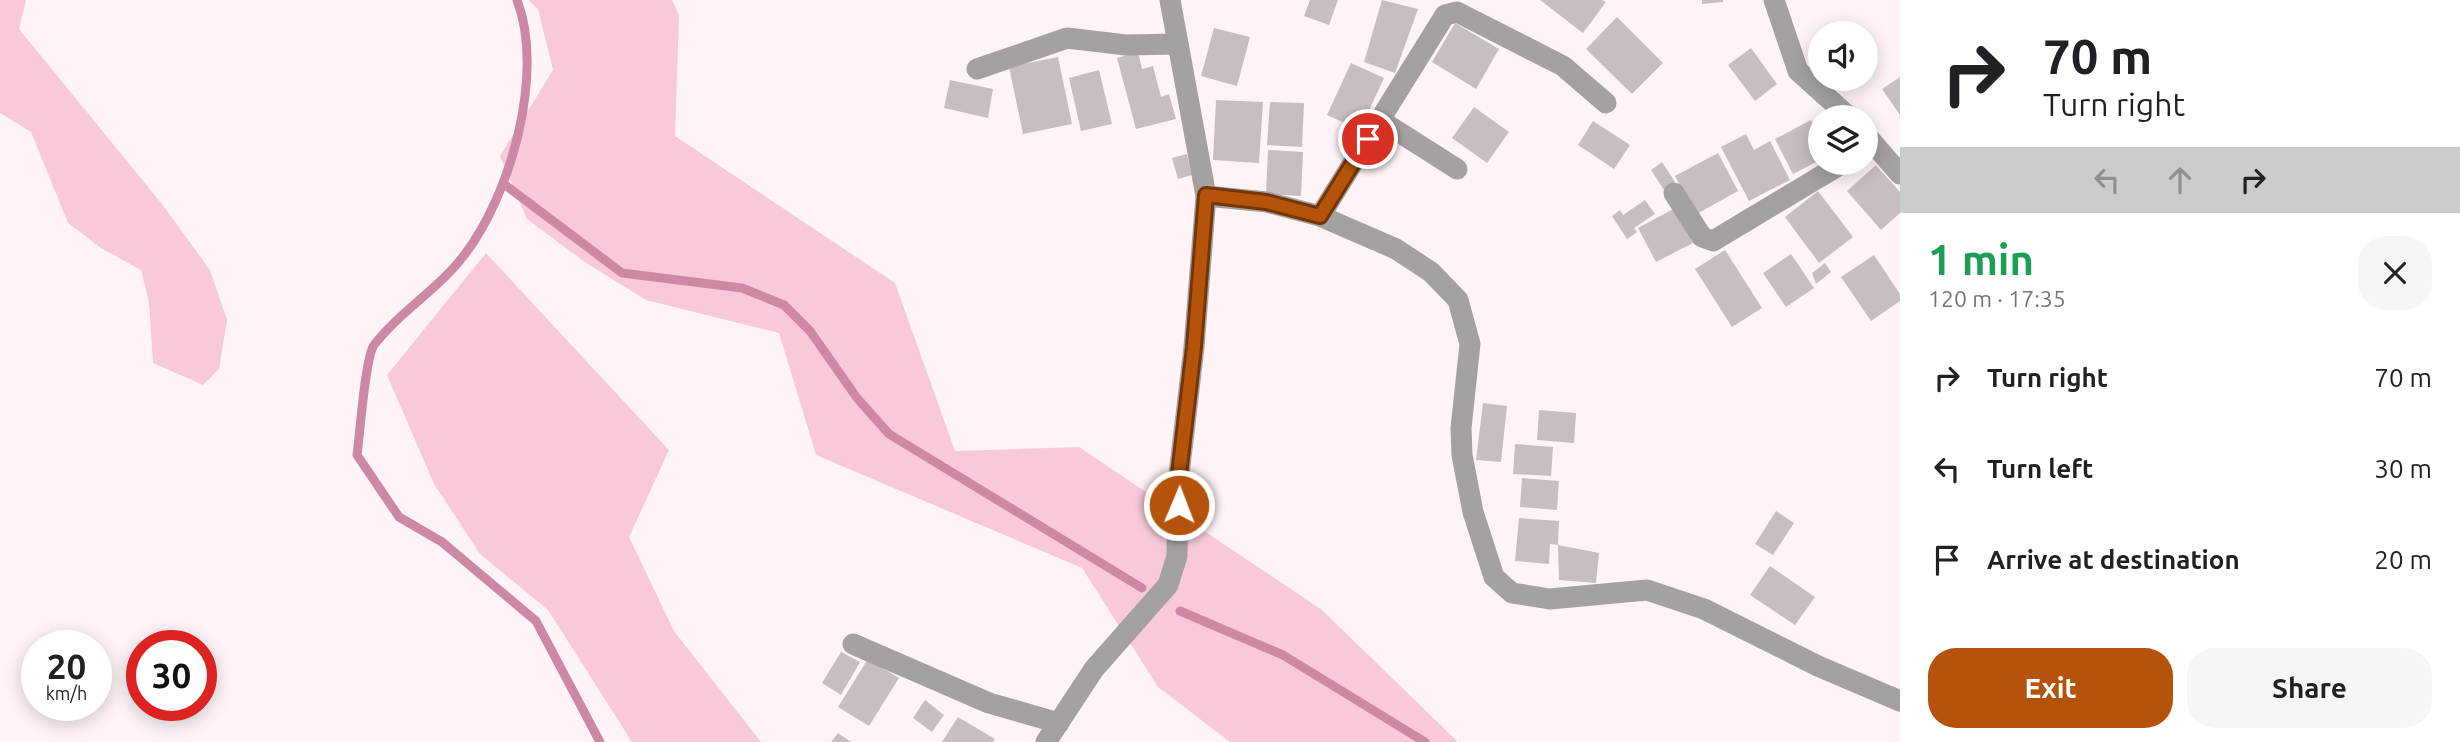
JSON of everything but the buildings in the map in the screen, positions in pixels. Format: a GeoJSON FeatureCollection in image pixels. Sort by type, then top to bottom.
{"type":"FeatureCollection","features":[{"type":"Feature","properties":{"kind":"street"},"geometry":{"type":"LineString","coordinates":[[1046,742],[1094,669],[1168,585],[1177,556],[1178,483],[1194,347],[1206,195],[1170,0]]}},
{"type":"Feature","properties":{"kind":"street"},"geometry":{"type":"LineString","coordinates":[[1774,0],[1798,71],[1836,105]]}},
{"type":"Feature","properties":{"kind":"street"},"geometry":{"type":"LineString","coordinates":[[1320,216],[1445,15],[1457,12],[1563,66],[1606,103]]}},
{"type":"Feature","properties":{"kind":"street"},"geometry":{"type":"LineString","coordinates":[[977,69],[1067,38],[1126,45],[1178,44]]}},
{"type":"Feature","properties":{"kind":"street"},"geometry":{"type":"LineString","coordinates":[[1380,120],[1457,169]]}},
{"type":"Feature","properties":{"kind":"street"},"geometry":{"type":"LineString","coordinates":[[1878,153],[1900,174]]}},
{"type":"Feature","properties":{"kind":"street"},"geometry":{"type":"LineString","coordinates":[[1675,193],[1702,237],[1713,241],[1823,175]]}},
{"type":"Feature","properties":{"kind":"street"},"geometry":{"type":"LineString","coordinates":[[1206,195],[1266,202],[1320,216],[1396,249],[1431,272],[1458,300],[1470,344],[1461,428],[1462,455],[1473,512],[1494,577],[1512,593],[1550,598],[1647,590],[1704,609],[1818,666],[1900,701]]}},
{"type":"Feature","properties":{"kind":"street"},"geometry":{"type":"LineString","coordinates":[[853,644],[989,703],[1059,723]]}},
{"type":"Feature","properties":{"kind":"shaded area"},"geometry":{"type":"Polygon","coordinates":[[[0,0],[26,0],[19,29],[162,204],[210,270],[227,320],[219,369],[203,385],[153,363],[149,303],[141,270],[101,248],[68,223],[31,132],[0,113],[0,0]]]}},
{"type":"Feature","properties":{"kind":"shaded area"},"geometry":{"type":"Polygon","coordinates":[[[528,0],[672,0],[679,15],[675,136],[895,283],[955,451],[1079,447],[1322,610],[1458,742],[1230,742],[1158,687],[1082,568],[816,455],[779,333],[646,300],[586,263],[527,219],[500,156],[553,70],[538,9],[528,0]]]}},
{"type":"Feature","properties":{"kind":"shaded area"},"geometry":{"type":"Polygon","coordinates":[[[486,253],[669,450],[629,537],[674,631],[761,742],[632,742],[548,610],[480,554],[434,484],[387,375],[486,253]]]}},
{"type":"Feature","properties":{"kind":"waterway"},"geometry":{"type":"LineString","coordinates":[[517,0],[525,29],[527,62],[519,132],[509,166],[482,229],[465,254],[444,278],[396,321],[374,345],[365,380],[357,455],[399,517],[442,542],[536,621],[600,742]]}},
{"type":"Feature","properties":{"kind":"waterway"},"geometry":{"type":"LineString","coordinates":[[504,184],[622,273],[742,288],[784,305],[810,331],[857,398],[889,434],[1142,588]]}},
{"type":"Feature","properties":{"kind":"waterway"},"geometry":{"type":"LineString","coordinates":[[1180,611],[1283,655],[1425,742]]}},
{"type":"Feature","properties":{"kind":"route"},"geometry":{"type":"LineString","coordinates":[[1179,505],[1178,483],[1194,347],[1206,195],[1266,202],[1320,216],[1368,139]]}}]}
